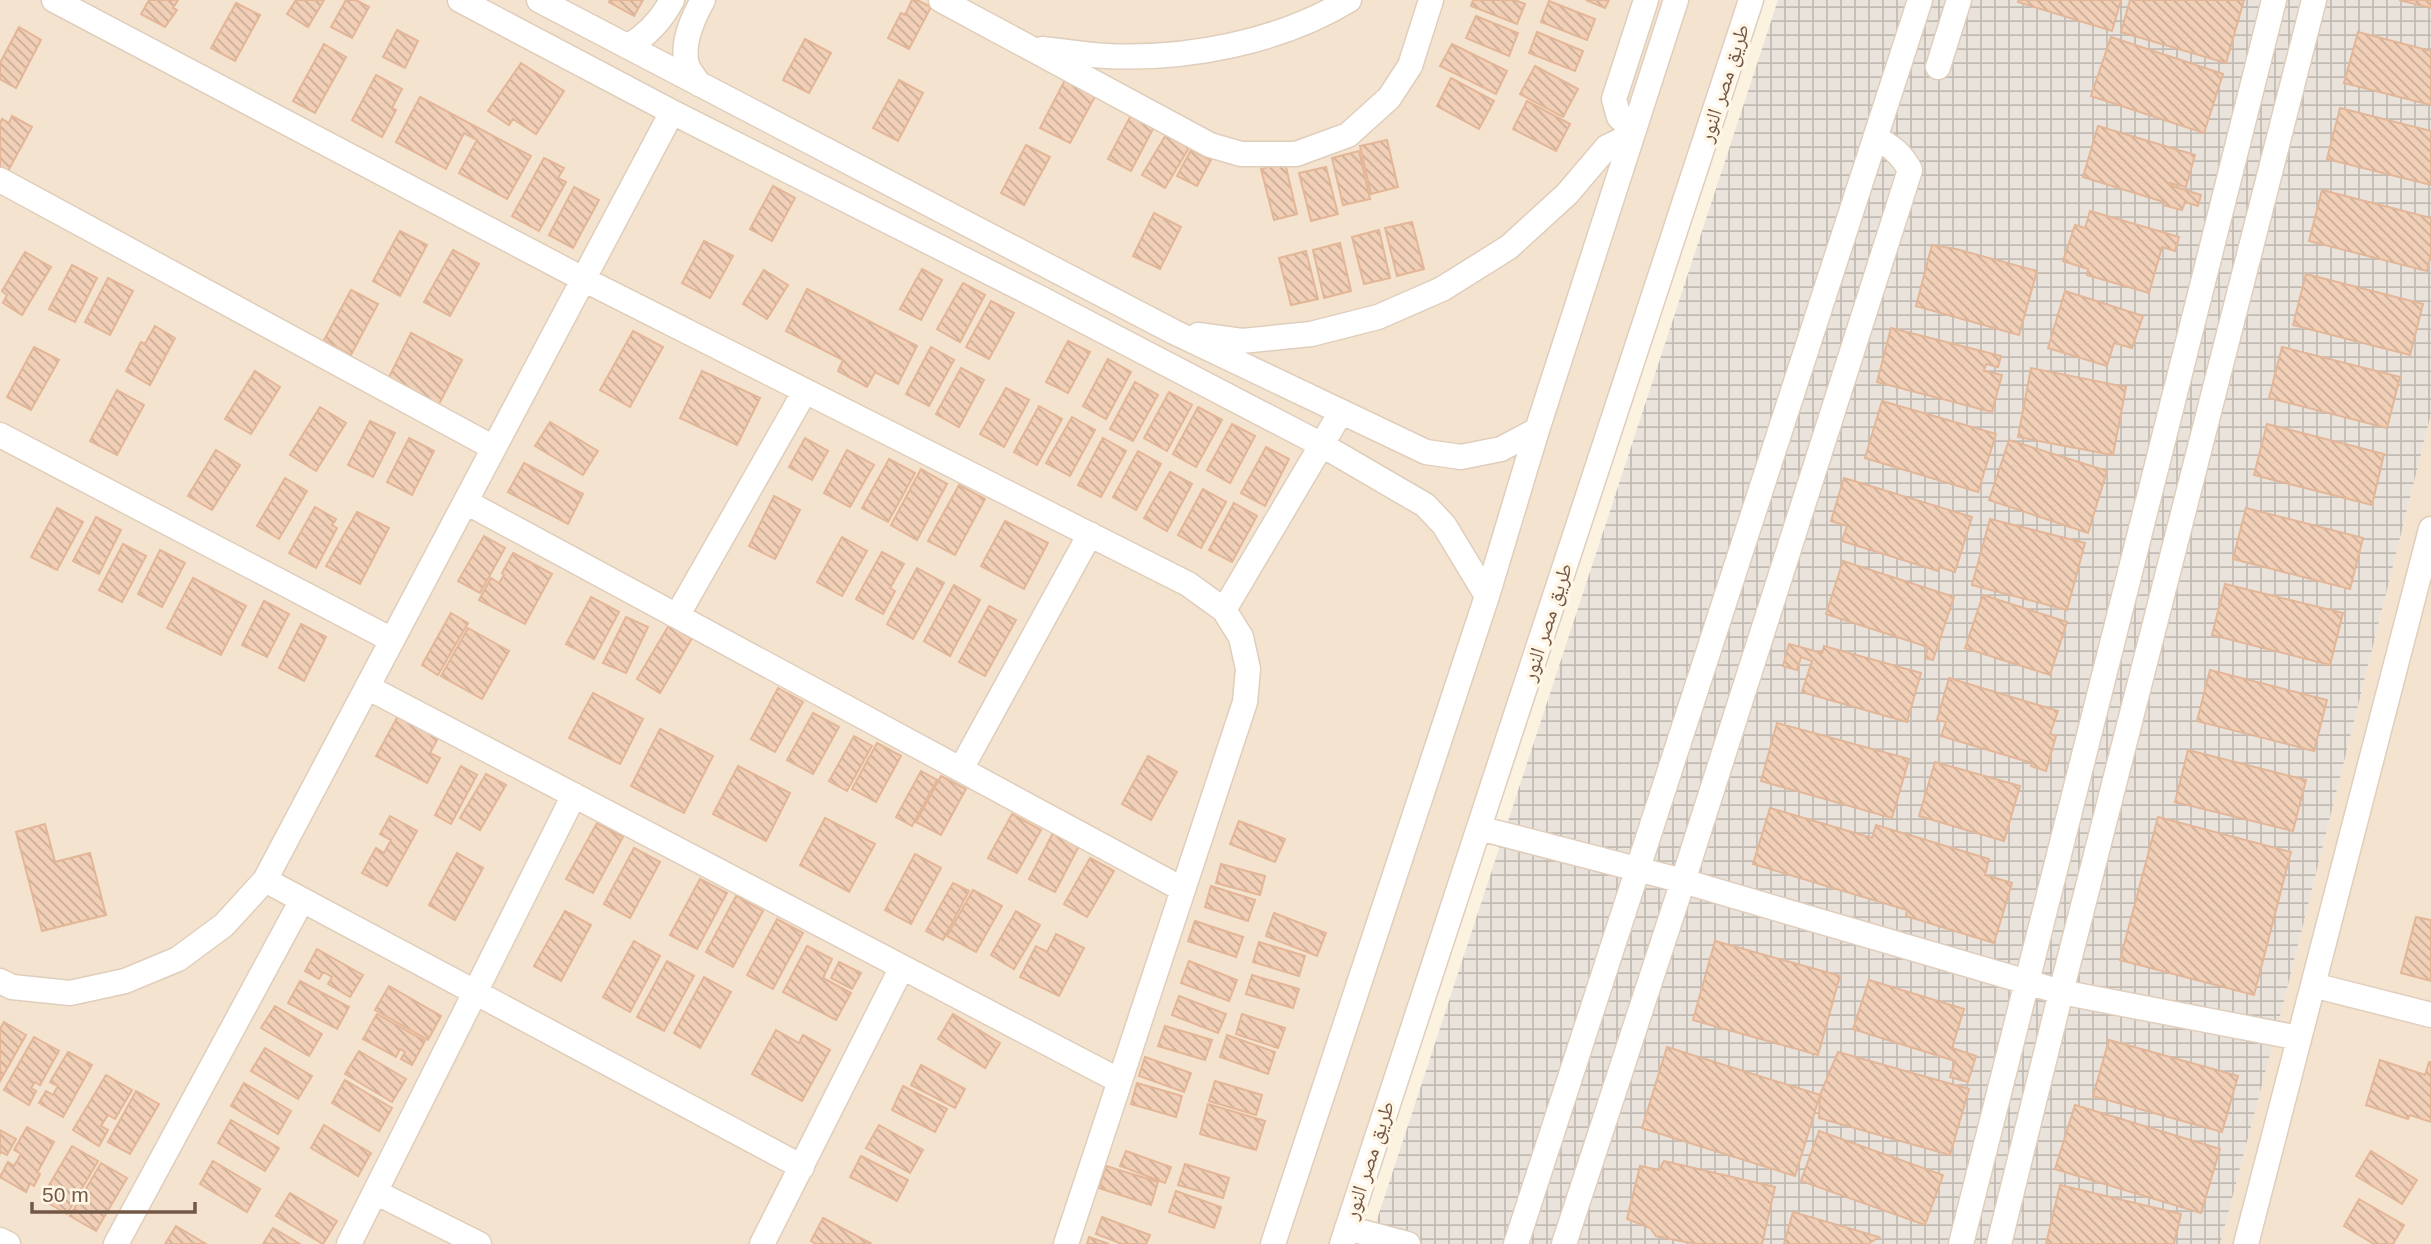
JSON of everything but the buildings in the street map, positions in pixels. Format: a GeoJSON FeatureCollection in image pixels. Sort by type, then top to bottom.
{"type":"FeatureCollection","features":[{"type":"Feature","properties":{"kind":"street"},"geometry":{"type":"LineString","coordinates":[[54,0],[583,279],[1188,584],[1224,610],[1241,638],[1248,669],[1245,702],[1066,1244]]}},
{"type":"Feature","properties":{"kind":"street"},"geometry":{"type":"LineString","coordinates":[[460,0],[672,112],[991,273],[1322,445],[1425,505],[1444,525],[1487,596]]}},
{"type":"Feature","properties":{"kind":"street"},"geometry":{"type":"LineString","coordinates":[[539,0],[1174,332],[1426,452],[1461,457],[1501,449],[1537,430]]}},
{"type":"Feature","properties":{"kind":"street"},"geometry":{"type":"LineString","coordinates":[[629,46],[655,25],[672,0]]}},
{"type":"Feature","properties":{"kind":"street"},"geometry":{"type":"LineString","coordinates":[[699,84],[687,65],[687,43],[691,22],[703,0]]}},
{"type":"Feature","properties":{"kind":"street"},"geometry":{"type":"LineString","coordinates":[[941,0],[1210,145],[1241,154],[1296,154],[1348,135],[1390,98],[1410,66],[1431,0]]}},
{"type":"Feature","properties":{"kind":"street"},"geometry":{"type":"LineString","coordinates":[[1028,47],[1106,56],[1184,54],[1260,38],[1333,10],[1349,0]]}},
{"type":"Feature","properties":{"kind":"street"},"geometry":{"type":"LineString","coordinates":[[1632,132],[1619,117],[1614,99],[1646,0]]}},
{"type":"Feature","properties":{"kind":"street"},"geometry":{"type":"LineString","coordinates":[[1273,1244],[1487,596],[1537,430],[1676,0]]}},
{"type":"Feature","properties":{"kind":"street","name":"طريق مصر النور"},"geometry":{"type":"LineString","coordinates":[[1344,1236],[1751,0]]}},
{"type":"Feature","properties":{"kind":"street"},"geometry":{"type":"LineString","coordinates":[[1516,1244],[1920,0]]}},
{"type":"Feature","properties":{"kind":"street"},"geometry":{"type":"LineString","coordinates":[[1938,67],[1959,0]]}},
{"type":"Feature","properties":{"kind":"street"},"geometry":{"type":"LineString","coordinates":[[1961,1244],[2273,0]]}},
{"type":"Feature","properties":{"kind":"street"},"geometry":{"type":"LineString","coordinates":[[1999,1244],[2314,0]]}},
{"type":"Feature","properties":{"kind":"street"},"geometry":{"type":"LineString","coordinates":[[0,981],[12,987],[70,993],[125,981],[178,959],[224,925],[265,880],[672,112]]}},
{"type":"Feature","properties":{"kind":"street"},"geometry":{"type":"LineString","coordinates":[[1174,332],[1242,341],[1311,334],[1378,317],[1430,295],[1509,247],[1567,194],[1607,147],[1632,132]]}},
{"type":"Feature","properties":{"kind":"street"},"geometry":{"type":"LineString","coordinates":[[1564,1244],[1910,170],[1902,156],[1890,145],[1875,138]]}},
{"type":"Feature","properties":{"kind":"street"},"geometry":{"type":"LineString","coordinates":[[0,180],[494,448]]}},
{"type":"Feature","properties":{"kind":"street"},"geometry":{"type":"LineString","coordinates":[[991,273],[1004,245]]}},
{"type":"Feature","properties":{"kind":"street"},"geometry":{"type":"LineString","coordinates":[[677,616],[805,391]]}},
{"type":"Feature","properties":{"kind":"street"},"geometry":{"type":"LineString","coordinates":[[1224,610],[1340,412]]}},
{"type":"Feature","properties":{"kind":"street"},"geometry":{"type":"LineString","coordinates":[[0,435],[392,640]]}},
{"type":"Feature","properties":{"kind":"street"},"geometry":{"type":"LineString","coordinates":[[466,502],[1182,889]]}},
{"type":"Feature","properties":{"kind":"street"},"geometry":{"type":"LineString","coordinates":[[2246,1244],[2431,529]]}},
{"type":"Feature","properties":{"kind":"street"},"geometry":{"type":"LineString","coordinates":[[961,769],[1090,534]]}},
{"type":"Feature","properties":{"kind":"street"},"geometry":{"type":"LineString","coordinates":[[367,687],[1118,1080]]}},
{"type":"Feature","properties":{"kind":"street"},"geometry":{"type":"LineString","coordinates":[[349,1244],[574,795]]}},
{"type":"Feature","properties":{"kind":"street"},"geometry":{"type":"LineString","coordinates":[[1479,828],[1683,881],[2061,992],[2299,1038]]}},
{"type":"Feature","properties":{"kind":"street"},"geometry":{"type":"LineString","coordinates":[[265,880],[802,1167]]}},
{"type":"Feature","properties":{"kind":"street"},"geometry":{"type":"LineString","coordinates":[[116,1244],[302,900]]}},
{"type":"Feature","properties":{"kind":"street"},"geometry":{"type":"LineString","coordinates":[[762,1244],[902,967]]}},
{"type":"Feature","properties":{"kind":"street"},"geometry":{"type":"LineString","coordinates":[[2313,985],[2431,1015]]}},
{"type":"Feature","properties":{"kind":"street"},"geometry":{"type":"LineString","coordinates":[[375,1192],[479,1244]]}},
{"type":"Feature","properties":{"kind":"street"},"geometry":{"type":"LineString","coordinates":[[1344,1236],[1408,1244]]}},
{"type":"Feature","properties":{"kind":"street"},"geometry":{"type":"LineString","coordinates":[[0,1240],[8,1244]]}},
{"type":"Feature","properties":{"kind":"shaded area"},"geometry":{"type":"Polygon","coordinates":[[[0,0],[1738,0],[1334,1244],[0,1244],[0,0]]]}},
{"type":"Feature","properties":{"kind":"shaded area"},"geometry":{"type":"Polygon","coordinates":[[[1778,0],[2431,0],[2431,414],[2284,1001],[2220,1244],[1369,1244],[1778,0]]]}},
{"type":"Feature","properties":{"kind":"shaded area"},"geometry":{"type":"Polygon","coordinates":[[[2431,414],[2431,1244],[2220,1244],[2284,1001],[2431,414]]]}}]}
